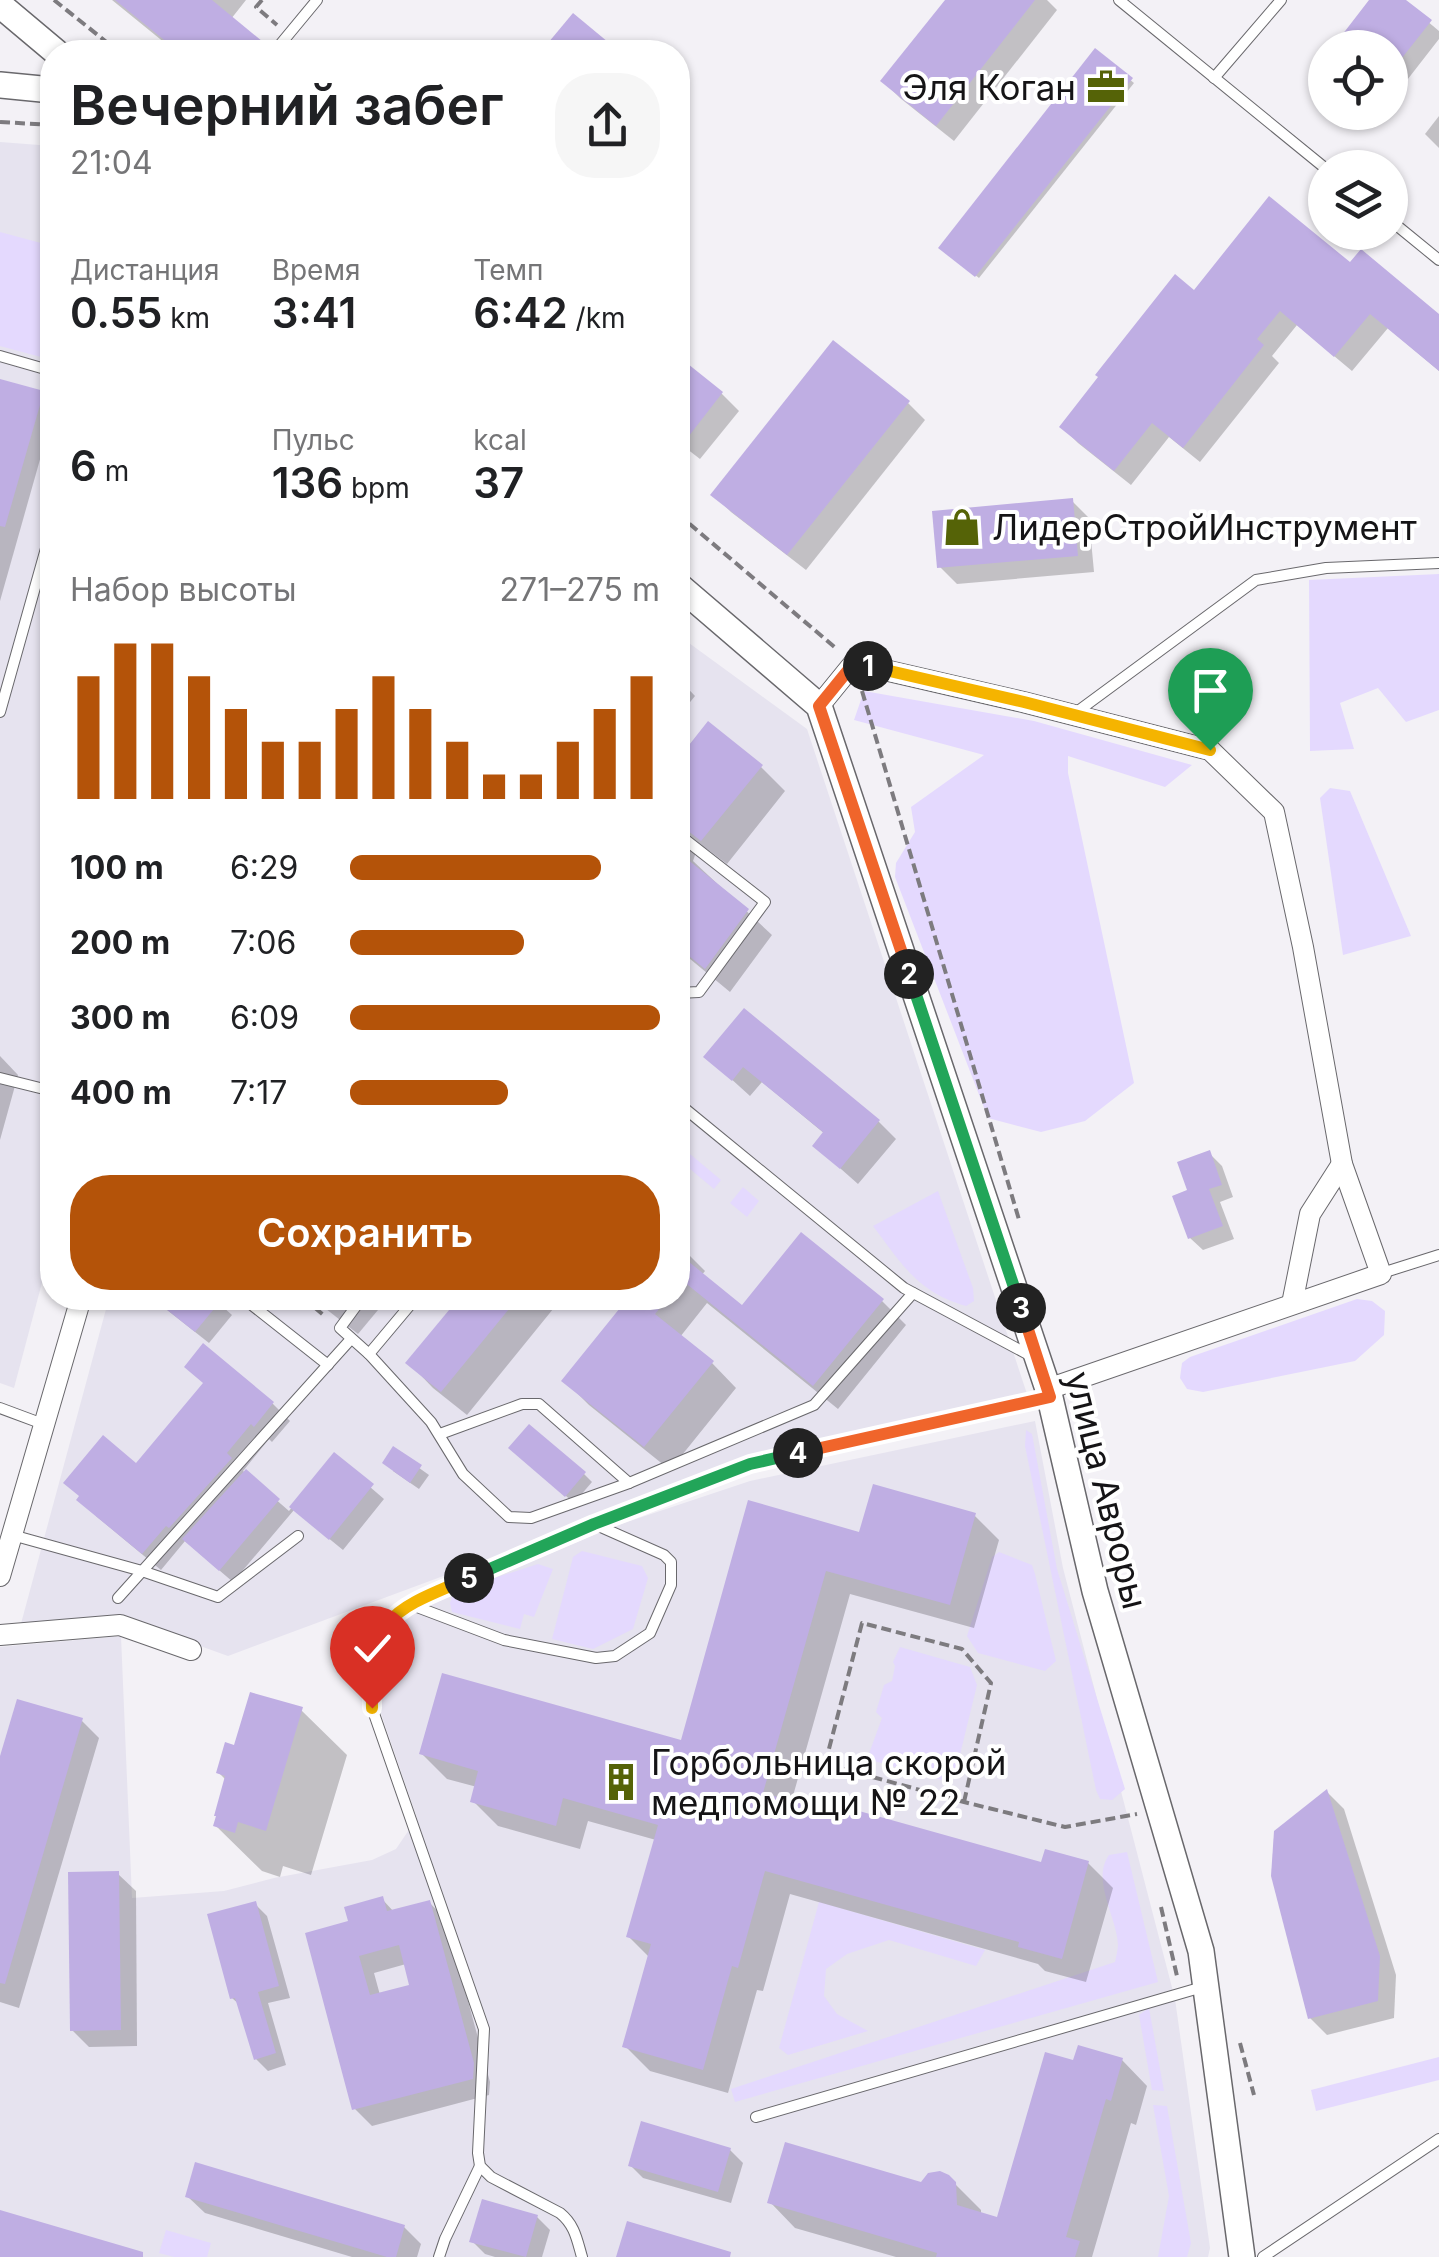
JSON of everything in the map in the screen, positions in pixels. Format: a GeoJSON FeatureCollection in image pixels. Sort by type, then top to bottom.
{"type":"FeatureCollection","features":[{"type":"Feature","properties":{"kind":"street"},"geometry":{"type":"LineString","coordinates":[[0,5],[42,40]]}},
{"type":"Feature","properties":{"kind":"street"},"geometry":{"type":"LineString","coordinates":[[0,85],[40,89]]}},
{"type":"Feature","properties":{"kind":"street"},"geometry":{"type":"LineString","coordinates":[[690,594],[819,706],[854,663],[1210,750],[1274,812],[1342,1164],[1381,1274],[1049,1393]]}},
{"type":"Feature","properties":{"kind":"street","name":"улица Авроры"},"geometry":{"type":"LineString","coordinates":[[819,706],[1049,1393],[1095,1591],[1201,1952],[1242,2257]]}},
{"type":"Feature","properties":{"kind":"street"},"geometry":{"type":"LineString","coordinates":[[1292,1304],[1310,1214],[1342,1164]]}},
{"type":"Feature","properties":{"kind":"street"},"geometry":{"type":"LineString","coordinates":[[1,1569],[77,1310]]}},
{"type":"Feature","properties":{"kind":"street"},"geometry":{"type":"LineString","coordinates":[[0,1635],[120,1625],[190,1650]]}},
{"type":"Feature","properties":{"kind":"lane"},"geometry":{"type":"LineString","coordinates":[[284,40],[316,0]]}},
{"type":"Feature","properties":{"kind":"lane"},"geometry":{"type":"LineString","coordinates":[[1119,0],[1308,154]]}},
{"type":"Feature","properties":{"kind":"lane"},"geometry":{"type":"LineString","coordinates":[[1214,78],[1281,0]]}},
{"type":"Feature","properties":{"kind":"lane"},"geometry":{"type":"LineString","coordinates":[[1408,235],[1439,260]]}},
{"type":"Feature","properties":{"kind":"lane"},"geometry":{"type":"LineString","coordinates":[[0,356],[40,368]]}},
{"type":"Feature","properties":{"kind":"lane"},"geometry":{"type":"LineString","coordinates":[[1073,715],[1256,580],[1326,568],[1439,563]]}},
{"type":"Feature","properties":{"kind":"lane"},"geometry":{"type":"LineString","coordinates":[[0,712],[40,569]]}},
{"type":"Feature","properties":{"kind":"lane"},"geometry":{"type":"LineString","coordinates":[[690,843],[765,902],[699,992],[690,992]]}},
{"type":"Feature","properties":{"kind":"lane"},"geometry":{"type":"LineString","coordinates":[[0,1078],[40,1088]]}},
{"type":"Feature","properties":{"kind":"lane"},"geometry":{"type":"LineString","coordinates":[[690,1113],[904,1288],[1038,1360]]}},
{"type":"Feature","properties":{"kind":"lane"},"geometry":{"type":"LineString","coordinates":[[1381,1274],[1439,1255]]}},
{"type":"Feature","properties":{"kind":"lane"},"geometry":{"type":"LineString","coordinates":[[353,1310],[340,1328],[369,1354],[440,1434],[463,1474],[509,1517],[531,1518],[629,1483],[814,1404],[913,1293]]}},
{"type":"Feature","properties":{"kind":"lane"},"geometry":{"type":"LineString","coordinates":[[258,1310],[328,1364]]}},
{"type":"Feature","properties":{"kind":"lane"},"geometry":{"type":"LineString","coordinates":[[369,1354],[406,1310]]}},
{"type":"Feature","properties":{"kind":"lane"},"geometry":{"type":"LineString","coordinates":[[118,1598],[351,1339]]}},
{"type":"Feature","properties":{"kind":"lane"},"geometry":{"type":"LineString","coordinates":[[439,2257],[480,2166],[484,2029],[372,1708],[371,1671],[379,1639],[392,1616],[409,1604],[594,1524],[750,1464],[1049,1393]]}},
{"type":"Feature","properties":{"kind":"lane"},"geometry":{"type":"LineString","coordinates":[[440,1434],[522,1404],[539,1404],[629,1483]]}},
{"type":"Feature","properties":{"kind":"lane"},"geometry":{"type":"LineString","coordinates":[[0,1408],[44,1424]]}},
{"type":"Feature","properties":{"kind":"lane"},"geometry":{"type":"LineString","coordinates":[[409,1604],[504,1640],[596,1658],[614,1656],[650,1632],[671,1585],[671,1562],[664,1555],[594,1524]]}},
{"type":"Feature","properties":{"kind":"lane"},"geometry":{"type":"LineString","coordinates":[[12,1535],[218,1597],[298,1536]]}},
{"type":"Feature","properties":{"kind":"lane"},"geometry":{"type":"LineString","coordinates":[[756,2117],[1206,1986]]}},
{"type":"Feature","properties":{"kind":"lane"},"geometry":{"type":"LineString","coordinates":[[1262,2257],[1439,2139]]}},
{"type":"Feature","properties":{"kind":"lane"},"geometry":{"type":"LineString","coordinates":[[480,2166],[491,2177],[569,2220],[582,2257]]}},
{"type":"Feature","properties":{"kind":"path"},"geometry":{"type":"LineString","coordinates":[[54,0],[103,40]]}},
{"type":"Feature","properties":{"kind":"path"},"geometry":{"type":"LineString","coordinates":[[262,0],[256,7],[289,34]]}},
{"type":"Feature","properties":{"kind":"path"},"geometry":{"type":"LineString","coordinates":[[0,122],[40,124]]}},
{"type":"Feature","properties":{"kind":"path"},"geometry":{"type":"LineString","coordinates":[[318,1310],[340,1328]]}},
{"type":"Feature","properties":{"kind":"path"},"geometry":{"type":"LineString","coordinates":[[964,1802],[992,1683],[962,1649],[862,1623],[825,1764],[964,1802],[1065,1827],[1138,1814]]}},
{"type":"Feature","properties":{"kind":"shaded area"},"geometry":{"type":"Polygon","coordinates":[[[0,142],[40,145],[40,1290],[14,1388],[0,1383],[0,142]]]}},
{"type":"Feature","properties":{"kind":"shaded area"},"geometry":{"type":"Polygon","coordinates":[[[0,232],[40,243],[40,357],[0,346],[0,232]]]}},
{"type":"Feature","properties":{"kind":"shaded area"},"geometry":{"type":"Polygon","coordinates":[[[1439,574],[1439,710],[1406,722],[1378,688],[1340,703],[1354,749],[1310,751],[1309,580],[1439,574]]]}},
{"type":"Feature","properties":{"kind":"shaded area"},"geometry":{"type":"Polygon","coordinates":[[[690,644],[807,729],[1031,1406],[732,1469],[228,1656],[128,1620],[19,1631],[106,1310],[690,1310],[690,644]]]}},
{"type":"Feature","properties":{"kind":"shaded area"},"geometry":{"type":"Polygon","coordinates":[[[864,691],[1034,721],[1192,765],[1165,787],[1068,756],[1068,773],[1134,1083],[1085,1121],[1041,1132],[988,1118],[895,877],[896,863],[915,832],[911,807],[984,755],[854,720],[864,691]]]}},
{"type":"Feature","properties":{"kind":"shaded area"},"geometry":{"type":"Polygon","coordinates":[[[1330,788],[1350,791],[1411,936],[1343,955],[1320,798],[1330,788]]]}},
{"type":"Feature","properties":{"kind":"shaded area"},"geometry":{"type":"Polygon","coordinates":[[[690,1154],[721,1180],[714,1189],[690,1169],[690,1154]]]}},
{"type":"Feature","properties":{"kind":"shaded area"},"geometry":{"type":"Polygon","coordinates":[[[743,1187],[759,1201],[747,1217],[730,1203],[743,1187]]]}},
{"type":"Feature","properties":{"kind":"shaded area"},"geometry":{"type":"Polygon","coordinates":[[[938,1191],[973,1288],[974,1301],[966,1306],[923,1285],[873,1226],[938,1191]]]}},
{"type":"Feature","properties":{"kind":"shaded area"},"geometry":{"type":"Polygon","coordinates":[[[1357,1299],[1372,1301],[1385,1311],[1384,1335],[1355,1361],[1203,1392],[1187,1389],[1180,1378],[1182,1363],[1190,1357],[1357,1299]]]}},
{"type":"Feature","properties":{"kind":"shaded area"},"geometry":{"type":"Polygon","coordinates":[[[1035,1421],[1063,1568],[1175,1999],[1210,2248],[1208,2257],[0,2257],[0,1647],[121,1636],[132,1898],[224,1891],[372,1860],[396,1849],[417,1818],[379,1708],[383,1645],[398,1618],[615,1526],[750,1481],[1035,1421]]]}},
{"type":"Feature","properties":{"kind":"shaded area"},"geometry":{"type":"Polygon","coordinates":[[[1026,1430],[1032,1434],[1057,1569],[1125,1789],[1112,1800],[1100,1799],[1096,1790],[1025,1446],[1026,1430]]]}},
{"type":"Feature","properties":{"kind":"shaded area"},"geometry":{"type":"Polygon","coordinates":[[[582,1551],[642,1566],[648,1578],[633,1629],[593,1649],[552,1639],[573,1557],[582,1551]]]}},
{"type":"Feature","properties":{"kind":"shaded area"},"geometry":{"type":"Polygon","coordinates":[[[999,1552],[1032,1565],[1056,1661],[1045,1671],[978,1653],[967,1636],[992,1557],[999,1552]]]}},
{"type":"Feature","properties":{"kind":"shaded area"},"geometry":{"type":"Polygon","coordinates":[[[538,1564],[553,1569],[534,1617],[524,1614],[520,1629],[452,1612],[454,1591],[538,1564]]]}},
{"type":"Feature","properties":{"kind":"shaded area"},"geometry":{"type":"Polygon","coordinates":[[[900,1647],[970,1667],[977,1685],[956,1771],[942,1780],[867,1759],[882,1718],[876,1712],[884,1685],[892,1681],[893,1662],[900,1647]]]}},
{"type":"Feature","properties":{"kind":"shaded area"},"geometry":{"type":"Polygon","coordinates":[[[1127,1852],[1158,1982],[735,2102],[731,2089],[1115,1962],[1117,1934],[1106,1899],[1104,1865],[1109,1855],[1127,1852]]]}},
{"type":"Feature","properties":{"kind":"shaded area"},"geometry":{"type":"Polygon","coordinates":[[[819,1902],[985,1950],[976,1966],[889,1940],[847,1954],[826,1969],[824,1996],[837,2014],[868,2031],[788,2055],[779,2048],[819,1902]]]}},
{"type":"Feature","properties":{"kind":"shaded area"},"geometry":{"type":"Polygon","coordinates":[[[1149,2008],[1164,2091],[1152,2090],[1139,2015],[1149,2008]]]}},
{"type":"Feature","properties":{"kind":"shaded area"},"geometry":{"type":"Polygon","coordinates":[[[1439,2057],[1439,2080],[1316,2111],[1311,2090],[1439,2057]]]}},
{"type":"Feature","properties":{"kind":"shaded area"},"geometry":{"type":"Polygon","coordinates":[[[1153,2105],[1167,2106],[1191,2243],[1187,2257],[1158,2257],[1169,2196],[1153,2105]]]}},
{"type":"Feature","properties":{"kind":"shaded area"},"geometry":{"type":"Polygon","coordinates":[[[166,2230],[211,2243],[207,2257],[159,2253],[166,2230]]]}},
{"type":"Feature","properties":{"kind":"building"},"geometry":{"type":"Polygon","coordinates":[[[115,0],[212,0],[261,40],[164,40],[115,0]]]}},
{"type":"Feature","properties":{"kind":"building"},"geometry":{"type":"Polygon","coordinates":[[[945,0],[1035,0],[936,126],[880,81],[945,0]]]}},
{"type":"Feature","properties":{"kind":"building"},"geometry":{"type":"Polygon","coordinates":[[[1369,0],[1406,0],[1432,20],[1408,50],[1408,30],[1346,30],[1369,0]]]}},
{"type":"Feature","properties":{"kind":"building"},"geometry":{"type":"Polygon","coordinates":[[[573,13],[606,40],[550,40],[573,13]]]}},
{"type":"Feature","properties":{"kind":"building"},"geometry":{"type":"Polygon","coordinates":[[[1095,48],[1133,78],[975,277],[938,248],[1095,48]]]}},
{"type":"Feature","properties":{"kind":"building"},"geometry":{"type":"Polygon","coordinates":[[[1269,196],[1308,228],[1308,250],[1335,250],[1350,262],[1362,250],[1439,314],[1439,371],[1370,314],[1334,357],[1280,311],[1257,339],[1264,345],[1183,448],[1152,423],[1114,471],[1059,427],[1175,274],[1194,290],[1269,196]]]}},
{"type":"Feature","properties":{"kind":"building"},"geometry":{"type":"Polygon","coordinates":[[[833,340],[910,401],[787,555],[710,495],[833,340]]]}},
{"type":"Feature","properties":{"kind":"building"},"geometry":{"type":"Polygon","coordinates":[[[690,366],[723,392],[690,435],[690,366]]]}},
{"type":"Feature","properties":{"kind":"building"},"geometry":{"type":"Polygon","coordinates":[[[0,379],[40,390],[40,405],[5,527],[0,526],[0,379]]]}},
{"type":"Feature","properties":{"kind":"building"},"geometry":{"type":"Polygon","coordinates":[[[1073,498],[1078,556],[937,568],[932,511],[1073,498]]]}},
{"type":"Feature","properties":{"kind":"building"},"geometry":{"type":"Polygon","coordinates":[[[708,721],[763,765],[701,841],[690,832],[690,744],[708,721]]]}},
{"type":"Feature","properties":{"kind":"building"},"geometry":{"type":"Polygon","coordinates":[[[690,861],[749,909],[705,969],[690,957],[690,861]]]}},
{"type":"Feature","properties":{"kind":"building"},"geometry":{"type":"Polygon","coordinates":[[[744,1008],[880,1120],[840,1169],[812,1146],[823,1132],[743,1067],[732,1081],[703,1057],[744,1008]]]}},
{"type":"Feature","properties":{"kind":"building"},"geometry":{"type":"Polygon","coordinates":[[[1210,1150],[1222,1185],[1209,1189],[1223,1226],[1188,1239],[1172,1196],[1187,1190],[1177,1162],[1210,1150]]]}},
{"type":"Feature","properties":{"kind":"building"},"geometry":{"type":"Polygon","coordinates":[[[801,1232],[884,1299],[813,1386],[690,1287],[690,1263],[742,1305],[801,1232]]]}},
{"type":"Feature","properties":{"kind":"building"},"geometry":{"type":"Polygon","coordinates":[[[167,1310],[213,1310],[195,1332],[167,1310]]]}},
{"type":"Feature","properties":{"kind":"building"},"geometry":{"type":"Polygon","coordinates":[[[449,1310],[508,1310],[441,1392],[405,1363],[449,1310]]]}},
{"type":"Feature","properties":{"kind":"building"},"geometry":{"type":"Polygon","coordinates":[[[618,1310],[658,1310],[655,1314],[714,1361],[644,1447],[561,1381],[618,1310]]]}},
{"type":"Feature","properties":{"kind":"building"},"geometry":{"type":"Polygon","coordinates":[[[203,1343],[274,1402],[227,1453],[232,1458],[142,1554],[76,1500],[79,1496],[63,1483],[103,1435],[136,1463],[203,1383],[184,1367],[203,1343]]]}},
{"type":"Feature","properties":{"kind":"building"},"geometry":{"type":"Polygon","coordinates":[[[529,1424],[586,1472],[565,1497],[508,1448],[529,1424]]]}},
{"type":"Feature","properties":{"kind":"building"},"geometry":{"type":"Polygon","coordinates":[[[393,1446],[422,1465],[410,1483],[382,1463],[393,1446]]]}},
{"type":"Feature","properties":{"kind":"building"},"geometry":{"type":"Polygon","coordinates":[[[334,1452],[374,1484],[329,1540],[289,1507],[334,1452]]]}},
{"type":"Feature","properties":{"kind":"building"},"geometry":{"type":"Polygon","coordinates":[[[246,1469],[280,1499],[219,1571],[182,1539],[246,1469]]]}},
{"type":"Feature","properties":{"kind":"building","name":"Горбольница скорой медпомощи № 22"},"geometry":{"type":"Polygon","coordinates":[[[873,1484],[976,1513],[950,1605],[826,1571],[763,1793],[800,1803],[802,1795],[1041,1862],[1045,1849],[1089,1861],[1062,1959],[1018,1947],[1019,1942],[765,1871],[738,1968],[732,1966],[703,2070],[622,2047],[651,1944],[626,1937],[658,1825],[563,1798],[556,1826],[470,1802],[478,1771],[419,1754],[442,1673],[681,1740],[748,1500],[859,1532],[873,1484]]]}},
{"type":"Feature","properties":{"kind":"building"},"geometry":{"type":"Polygon","coordinates":[[[250,1692],[303,1707],[266,1831],[238,1822],[235,1833],[213,1826],[225,1776],[216,1773],[225,1742],[234,1745],[250,1692]]]}},
{"type":"Feature","properties":{"kind":"building"},"geometry":{"type":"Polygon","coordinates":[[[17,1699],[83,1718],[5,1984],[0,1983],[0,1756],[17,1699]]]}},
{"type":"Feature","properties":{"kind":"building"},"geometry":{"type":"Polygon","coordinates":[[[1327,1789],[1380,1956],[1378,2001],[1308,2019],[1271,1876],[1274,1831],[1327,1789]]]}},
{"type":"Feature","properties":{"kind":"building"},"geometry":{"type":"Polygon","coordinates":[[[119,1871],[121,2030],[70,2031],[68,1872],[119,1871]]]}},
{"type":"Feature","properties":{"kind":"building"},"geometry":{"type":"Polygon","coordinates":[[[383,1896],[387,1911],[430,1900],[474,2063],[473,2079],[352,2110],[305,1933],[348,1921],[344,1907],[383,1896]],[[399,1945],[359,1956],[370,1995],[409,1985],[399,1945]]]}},
{"type":"Feature","properties":{"kind":"building"},"geometry":{"type":"Polygon","coordinates":[[[256,1901],[279,1986],[258,1992],[276,2053],[254,2060],[235,1998],[230,1999],[207,1914],[256,1901]]]}},
{"type":"Feature","properties":{"kind":"building"},"geometry":{"type":"Polygon","coordinates":[[[1078,2045],[1123,2058],[1111,2101],[1106,2099],[1066,2237],[1080,2241],[1075,2257],[936,2257],[937,2253],[767,2203],[785,2142],[921,2182],[928,2173],[940,2171],[956,2182],[957,2205],[997,2217],[1045,2052],[1073,2060],[1078,2045]]]}},
{"type":"Feature","properties":{"kind":"building"},"geometry":{"type":"Polygon","coordinates":[[[641,2121],[731,2148],[718,2192],[628,2166],[641,2121]]]}},
{"type":"Feature","properties":{"kind":"building"},"geometry":{"type":"Polygon","coordinates":[[[195,2162],[405,2225],[396,2257],[185,2197],[195,2162]]]}},
{"type":"Feature","properties":{"kind":"building"},"geometry":{"type":"Polygon","coordinates":[[[482,2199],[538,2215],[526,2257],[469,2242],[482,2199]]]}},
{"type":"Feature","properties":{"kind":"building"},"geometry":{"type":"Polygon","coordinates":[[[0,2210],[143,2252],[143,2257],[0,2257],[0,2210]]]}},
{"type":"Feature","properties":{"kind":"building"},"geometry":{"type":"Polygon","coordinates":[[[627,2221],[731,2252],[730,2257],[616,2257],[627,2221]]]}},
{"type":"Feature","properties":{"kind":"place","name":"Эля Коган"},"geometry":{"type":"Point","coordinates":[1106,87]}},
{"type":"Feature","properties":{"kind":"place","name":"ЛидерСтройИнструмент"},"geometry":{"type":"Point","coordinates":[962,527]}},
{"type":"Feature","properties":{"kind":"place","name":"Горбольница скорой медпомощи № 22"},"geometry":{"type":"Point","coordinates":[621,1782]}},
{"type":"Feature","properties":{"kind":"route"},"geometry":{"type":"LineString","coordinates":[[372,1708],[371,1671],[379,1639],[392,1616],[409,1604],[594,1524],[750,1464],[1050,1397],[819,706],[854,663],[1210,750]]}}]}
